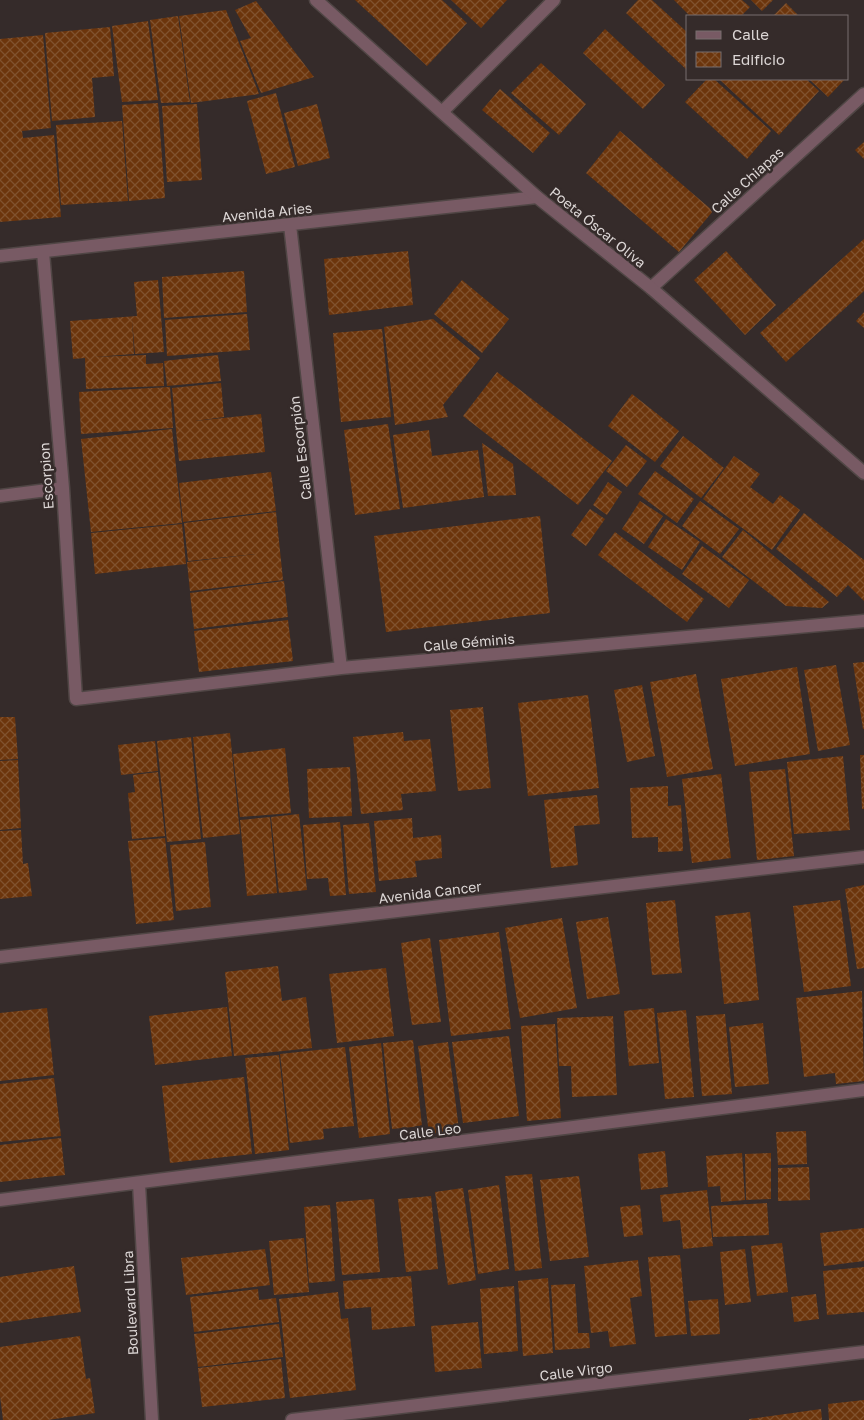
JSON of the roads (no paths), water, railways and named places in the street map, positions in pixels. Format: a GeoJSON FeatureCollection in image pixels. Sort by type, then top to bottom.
{"type":"FeatureCollection","features":[{"type":"Feature","properties":{"kind":"street","name":"Poeta Óscar Oliva"},"geometry":{"type":"LineString","coordinates":[[316,0],[537,197],[651,288],[863,471]]}},
{"type":"Feature","properties":{"kind":"street"},"geometry":{"type":"LineString","coordinates":[[442,112],[554,0]]}},
{"type":"Feature","properties":{"kind":"street","name":"Calle Chiapas"},"geometry":{"type":"LineString","coordinates":[[651,288],[864,94]]}},
{"type":"Feature","properties":{"kind":"street","name":"Avenida Aries"},"geometry":{"type":"LineString","coordinates":[[0,256],[537,197]]}},
{"type":"Feature","properties":{"kind":"street","name":"Calle Escorpión"},"geometry":{"type":"LineString","coordinates":[[290,224],[341,668]]}},
{"type":"Feature","properties":{"kind":"street","name":"Escorpion"},"geometry":{"type":"LineString","coordinates":[[43,252],[62,488],[76,699]]}},
{"type":"Feature","properties":{"kind":"street"},"geometry":{"type":"LineString","coordinates":[[0,496],[62,488]]}},
{"type":"Feature","properties":{"kind":"street","name":"Calle Géminis"},"geometry":{"type":"LineString","coordinates":[[76,699],[341,668],[864,621]]}},
{"type":"Feature","properties":{"kind":"street","name":"Avenida Cancer"},"geometry":{"type":"LineString","coordinates":[[0,957],[864,857]]}},
{"type":"Feature","properties":{"kind":"street","name":"Calle Leo"},"geometry":{"type":"LineString","coordinates":[[0,1200],[139,1184],[864,1090]]}},
{"type":"Feature","properties":{"kind":"street","name":"Boulevard Libra"},"geometry":{"type":"LineString","coordinates":[[139,1184],[152,1420]]}},
{"type":"Feature","properties":{"kind":"street","name":"Calle Virgo"},"geometry":{"type":"LineString","coordinates":[[292,1420],[864,1352]]}}]}
